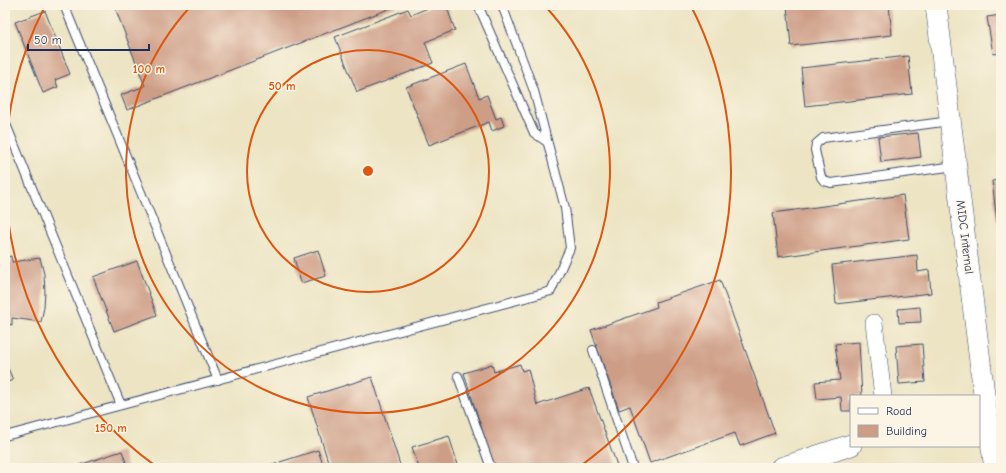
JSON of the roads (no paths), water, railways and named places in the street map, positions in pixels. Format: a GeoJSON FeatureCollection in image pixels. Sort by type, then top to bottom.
{"type":"FeatureCollection","features":[{"type":"Feature","properties":{"kind":"street","name":"MIDC Internal"},"geometry":{"type":"LineString","coordinates":[[936,5],[956,166],[982,403],[995,468]]}},
{"type":"Feature","properties":{"kind":"street"},"geometry":{"type":"LineString","coordinates":[[874,323],[883,395]]}},
{"type":"Feature","properties":{"kind":"street"},"geometry":{"type":"LineString","coordinates":[[781,468],[850,445]]}},
{"type":"Feature","properties":{"kind":"lane"},"geometry":{"type":"LineString","coordinates":[[64,5],[218,380]]}},
{"type":"Feature","properties":{"kind":"lane"},"geometry":{"type":"LineString","coordinates":[[478,5],[534,133],[547,142]]}},
{"type":"Feature","properties":{"kind":"lane"},"geometry":{"type":"LineString","coordinates":[[5,436],[551,291],[570,248],[565,208],[534,91],[502,5]]}},
{"type":"Feature","properties":{"kind":"lane"},"geometry":{"type":"LineString","coordinates":[[950,121],[823,138],[816,144],[815,150],[821,177],[831,184],[956,166]]}},
{"type":"Feature","properties":{"kind":"lane"},"geometry":{"type":"LineString","coordinates":[[5,122],[121,405]]}},
{"type":"Feature","properties":{"kind":"lane"},"geometry":{"type":"LineString","coordinates":[[593,350],[633,468]]}},
{"type":"Feature","properties":{"kind":"lane"},"geometry":{"type":"LineString","coordinates":[[458,376],[491,468]]}}]}
